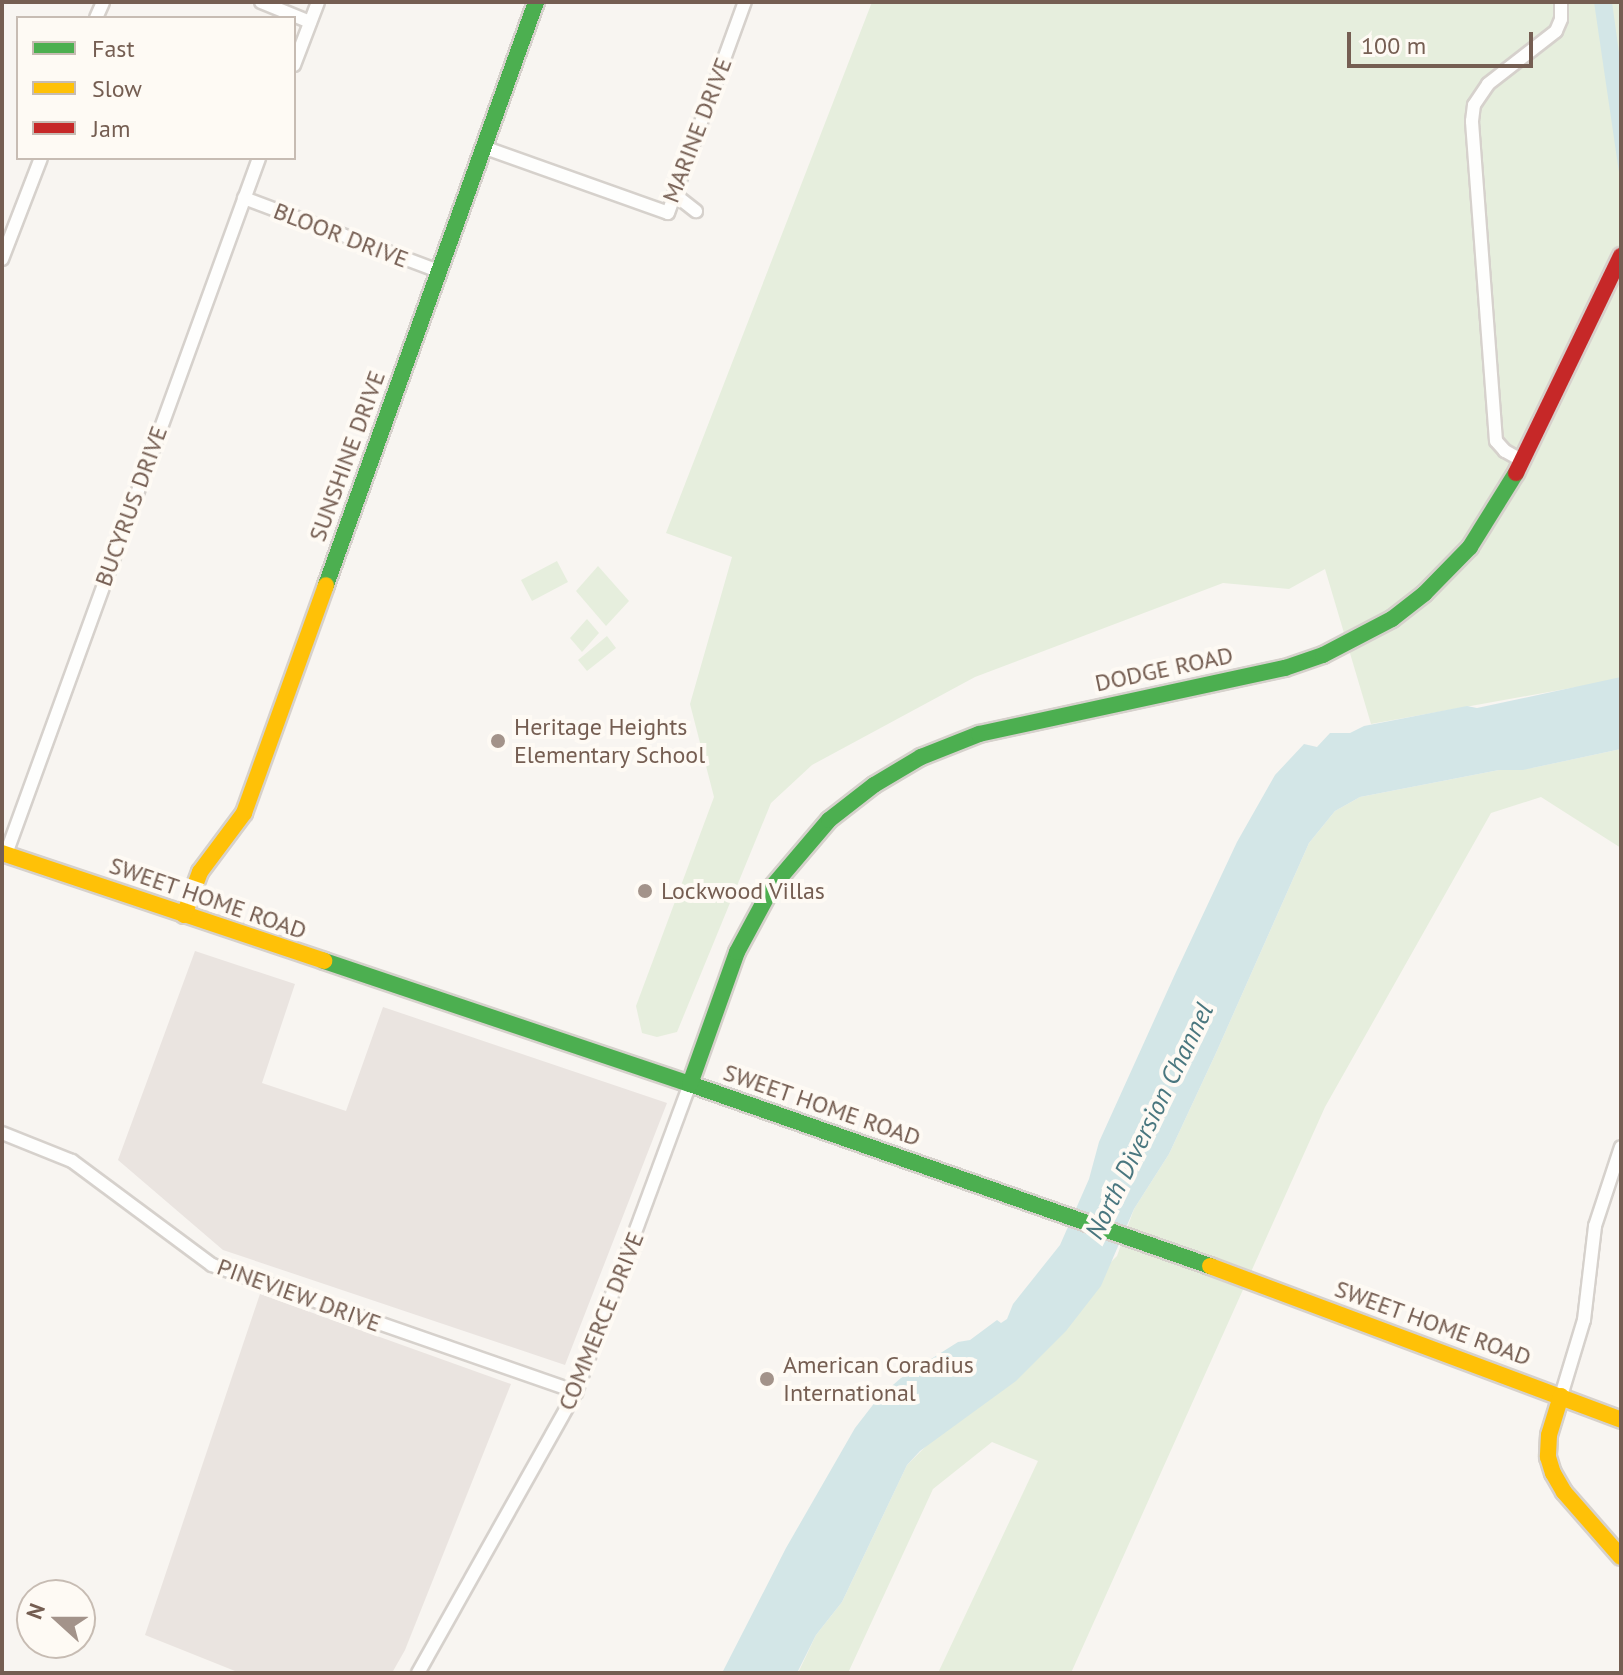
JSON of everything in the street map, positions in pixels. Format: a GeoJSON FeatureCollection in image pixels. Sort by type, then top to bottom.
{"type":"FeatureCollection","features":[{"type":"Feature","properties":{"kind":"street"},"geometry":{"type":"LineString","coordinates":[[261,2],[295,16]]}},
{"type":"Feature","properties":{"kind":"street"},"geometry":{"type":"LineString","coordinates":[[296,60],[318,2]]}},
{"type":"Feature","properties":{"kind":"street","name":"SUNSHINE DRIVE"},"geometry":{"type":"LineString","coordinates":[[184,915],[200,872],[244,813],[536,2]]}},
{"type":"Feature","properties":{"kind":"street","name":"MARINE DRIVE"},"geometry":{"type":"LineString","coordinates":[[483,147],[668,213],[745,2]]}},
{"type":"Feature","properties":{"kind":"street"},"geometry":{"type":"LineString","coordinates":[[1523,461],[1505,451],[1496,441],[1472,121],[1480,92],[1556,31],[1561,19],[1561,2]]}},
{"type":"Feature","properties":{"kind":"street"},"geometry":{"type":"LineString","coordinates":[[296,16],[310,22]]}},
{"type":"Feature","properties":{"kind":"street"},"geometry":{"type":"LineString","coordinates":[[2,259],[40,160]]}},
{"type":"Feature","properties":{"kind":"street","name":"BUCYRUS DRIVE"},"geometry":{"type":"LineString","coordinates":[[4,854],[258,160]]}},
{"type":"Feature","properties":{"kind":"street"},"geometry":{"type":"LineString","coordinates":[[674,194],[696,211]]}},
{"type":"Feature","properties":{"kind":"street","name":"BLOOR DRIVE"},"geometry":{"type":"LineString","coordinates":[[244,198],[438,271]]}},
{"type":"Feature","properties":{"kind":"street","name":"DODGE ROAD"},"geometry":{"type":"LineString","coordinates":[[690,1084],[726,980],[753,919],[803,847],[858,796],[921,757],[979,734],[1285,668],[1355,641],[1392,619],[1451,567],[1487,523],[1523,461],[1621,256]]}},
{"type":"Feature","properties":{"kind":"street","name":"SWEET HOME ROAD"},"geometry":{"type":"LineString","coordinates":[[4,854],[690,1084],[1169,1251],[1621,1420]]}},
{"type":"Feature","properties":{"kind":"street","name":"COMMERCE DRIVE"},"geometry":{"type":"LineString","coordinates":[[418,1673],[576,1392],[690,1084]]}},
{"type":"Feature","properties":{"kind":"street","name":"PINEVIEW DRIVE"},"geometry":{"type":"LineString","coordinates":[[2,1133],[72,1161],[212,1265],[576,1392]]}},
{"type":"Feature","properties":{"kind":"street"},"geometry":{"type":"LineString","coordinates":[[1621,1147],[1595,1226],[1584,1320],[1549,1435],[1548,1457],[1564,1492],[1621,1557]]}},
{"type":"Feature","properties":{"kind":"shaded area"},"geometry":{"type":"Polygon","coordinates":[[[195,951],[295,984],[262,1083],[346,1111],[383,1007],[667,1103],[565,1365],[223,1250],[118,1160],[195,951]]]}},
{"type":"Feature","properties":{"kind":"shaded area"},"geometry":{"type":"Polygon","coordinates":[[[260,1294],[511,1384],[405,1650],[392,1673],[240,1673],[145,1635],[260,1294]]]}},
{"type":"Feature","properties":{"kind":"green space"},"geometry":{"type":"Polygon","coordinates":[[[872,2],[1621,2],[1621,679],[1371,724],[1325,569],[1289,589],[1223,583],[975,677],[812,765],[771,803],[677,1032],[657,1037],[642,1033],[636,1006],[714,797],[690,704],[732,557],[666,533],[872,2]]]}},
{"type":"Feature","properties":{"kind":"green space"},"geometry":{"type":"Polygon","coordinates":[[[557,561],[568,582],[532,601],[521,580],[557,561]]]}},
{"type":"Feature","properties":{"kind":"green space"},"geometry":{"type":"Polygon","coordinates":[[[598,566],[629,601],[606,626],[576,591],[598,566]]]}},
{"type":"Feature","properties":{"kind":"green space"},"geometry":{"type":"Polygon","coordinates":[[[587,619],[599,633],[582,652],[570,638],[587,619]]]}},
{"type":"Feature","properties":{"kind":"green space"},"geometry":{"type":"Polygon","coordinates":[[[607,636],[616,648],[587,671],[578,660],[607,636]]]}},
{"type":"Feature","properties":{"kind":"green space"},"geometry":{"type":"Polygon","coordinates":[[[1621,749],[1621,848],[1541,797],[1491,813],[1325,1107],[1071,1673],[938,1673],[1038,1461],[992,1442],[933,1489],[848,1673],[798,1673],[816,1635],[842,1602],[907,1465],[1117,1256],[1134,1209],[1169,1154],[1309,843],[1335,811],[1360,797],[1499,770],[1532,768],[1621,749]]]}},
{"type":"Feature","properties":{"kind":"water"},"geometry":{"type":"Polygon","coordinates":[[[1594,2],[1612,2],[1621,67],[1621,186],[1594,2]]]}},
{"type":"Feature","properties":{"kind":"water","name":"North Diversion Channel"},"geometry":{"type":"Polygon","coordinates":[[[1621,677],[1621,749],[1523,770],[1499,770],[1360,797],[1335,811],[1309,843],[1169,1154],[1134,1209],[1101,1286],[1066,1331],[1016,1381],[920,1451],[907,1465],[842,1602],[816,1635],[797,1673],[722,1673],[786,1548],[855,1428],[879,1397],[901,1378],[958,1342],[970,1340],[997,1320],[1001,1323],[1007,1319],[1013,1304],[1060,1245],[1089,1179],[1099,1142],[1176,972],[1237,842],[1275,775],[1304,744],[1317,747],[1330,733],[1350,733],[1364,726],[1467,706],[1477,708],[1621,677]]]}},
{"type":"Feature","properties":{"kind":"traffic: fast"},"geometry":{"type":"LineString","coordinates":[[326,585],[536,2]]}},
{"type":"Feature","properties":{"kind":"traffic: fast"},"geometry":{"type":"LineString","coordinates":[[690,1084],[737,952],[772,887],[829,820],[874,785],[921,757],[979,734],[1285,668],[1323,655],[1392,619],[1424,594],[1470,547],[1516,473]]}},
{"type":"Feature","properties":{"kind":"traffic: fast"},"geometry":{"type":"LineString","coordinates":[[324,961],[690,1084],[1210,1266]]}},
{"type":"Feature","properties":{"kind":"traffic: slow"},"geometry":{"type":"LineString","coordinates":[[184,915],[200,872],[244,813],[326,585]]}},
{"type":"Feature","properties":{"kind":"traffic: slow"},"geometry":{"type":"LineString","coordinates":[[2,853],[324,961]]}},
{"type":"Feature","properties":{"kind":"traffic: slow"},"geometry":{"type":"LineString","coordinates":[[1210,1266],[1621,1420]]}},
{"type":"Feature","properties":{"kind":"traffic: slow"},"geometry":{"type":"LineString","coordinates":[[1561,1396],[1549,1435],[1548,1457],[1553,1473],[1564,1492],[1621,1557]]}},
{"type":"Feature","properties":{"kind":"traffic: jam"},"geometry":{"type":"LineString","coordinates":[[1516,473],[1621,256]]}},
{"type":"Feature","properties":{"kind":"place","name":"Heritage Heights Elementary School"},"geometry":{"type":"Point","coordinates":[498,741]}},
{"type":"Feature","properties":{"kind":"place","name":"Lockwood Villas"},"geometry":{"type":"Point","coordinates":[645,891]}},
{"type":"Feature","properties":{"kind":"place","name":"American Coradius International"},"geometry":{"type":"Point","coordinates":[767,1379]}}]}
